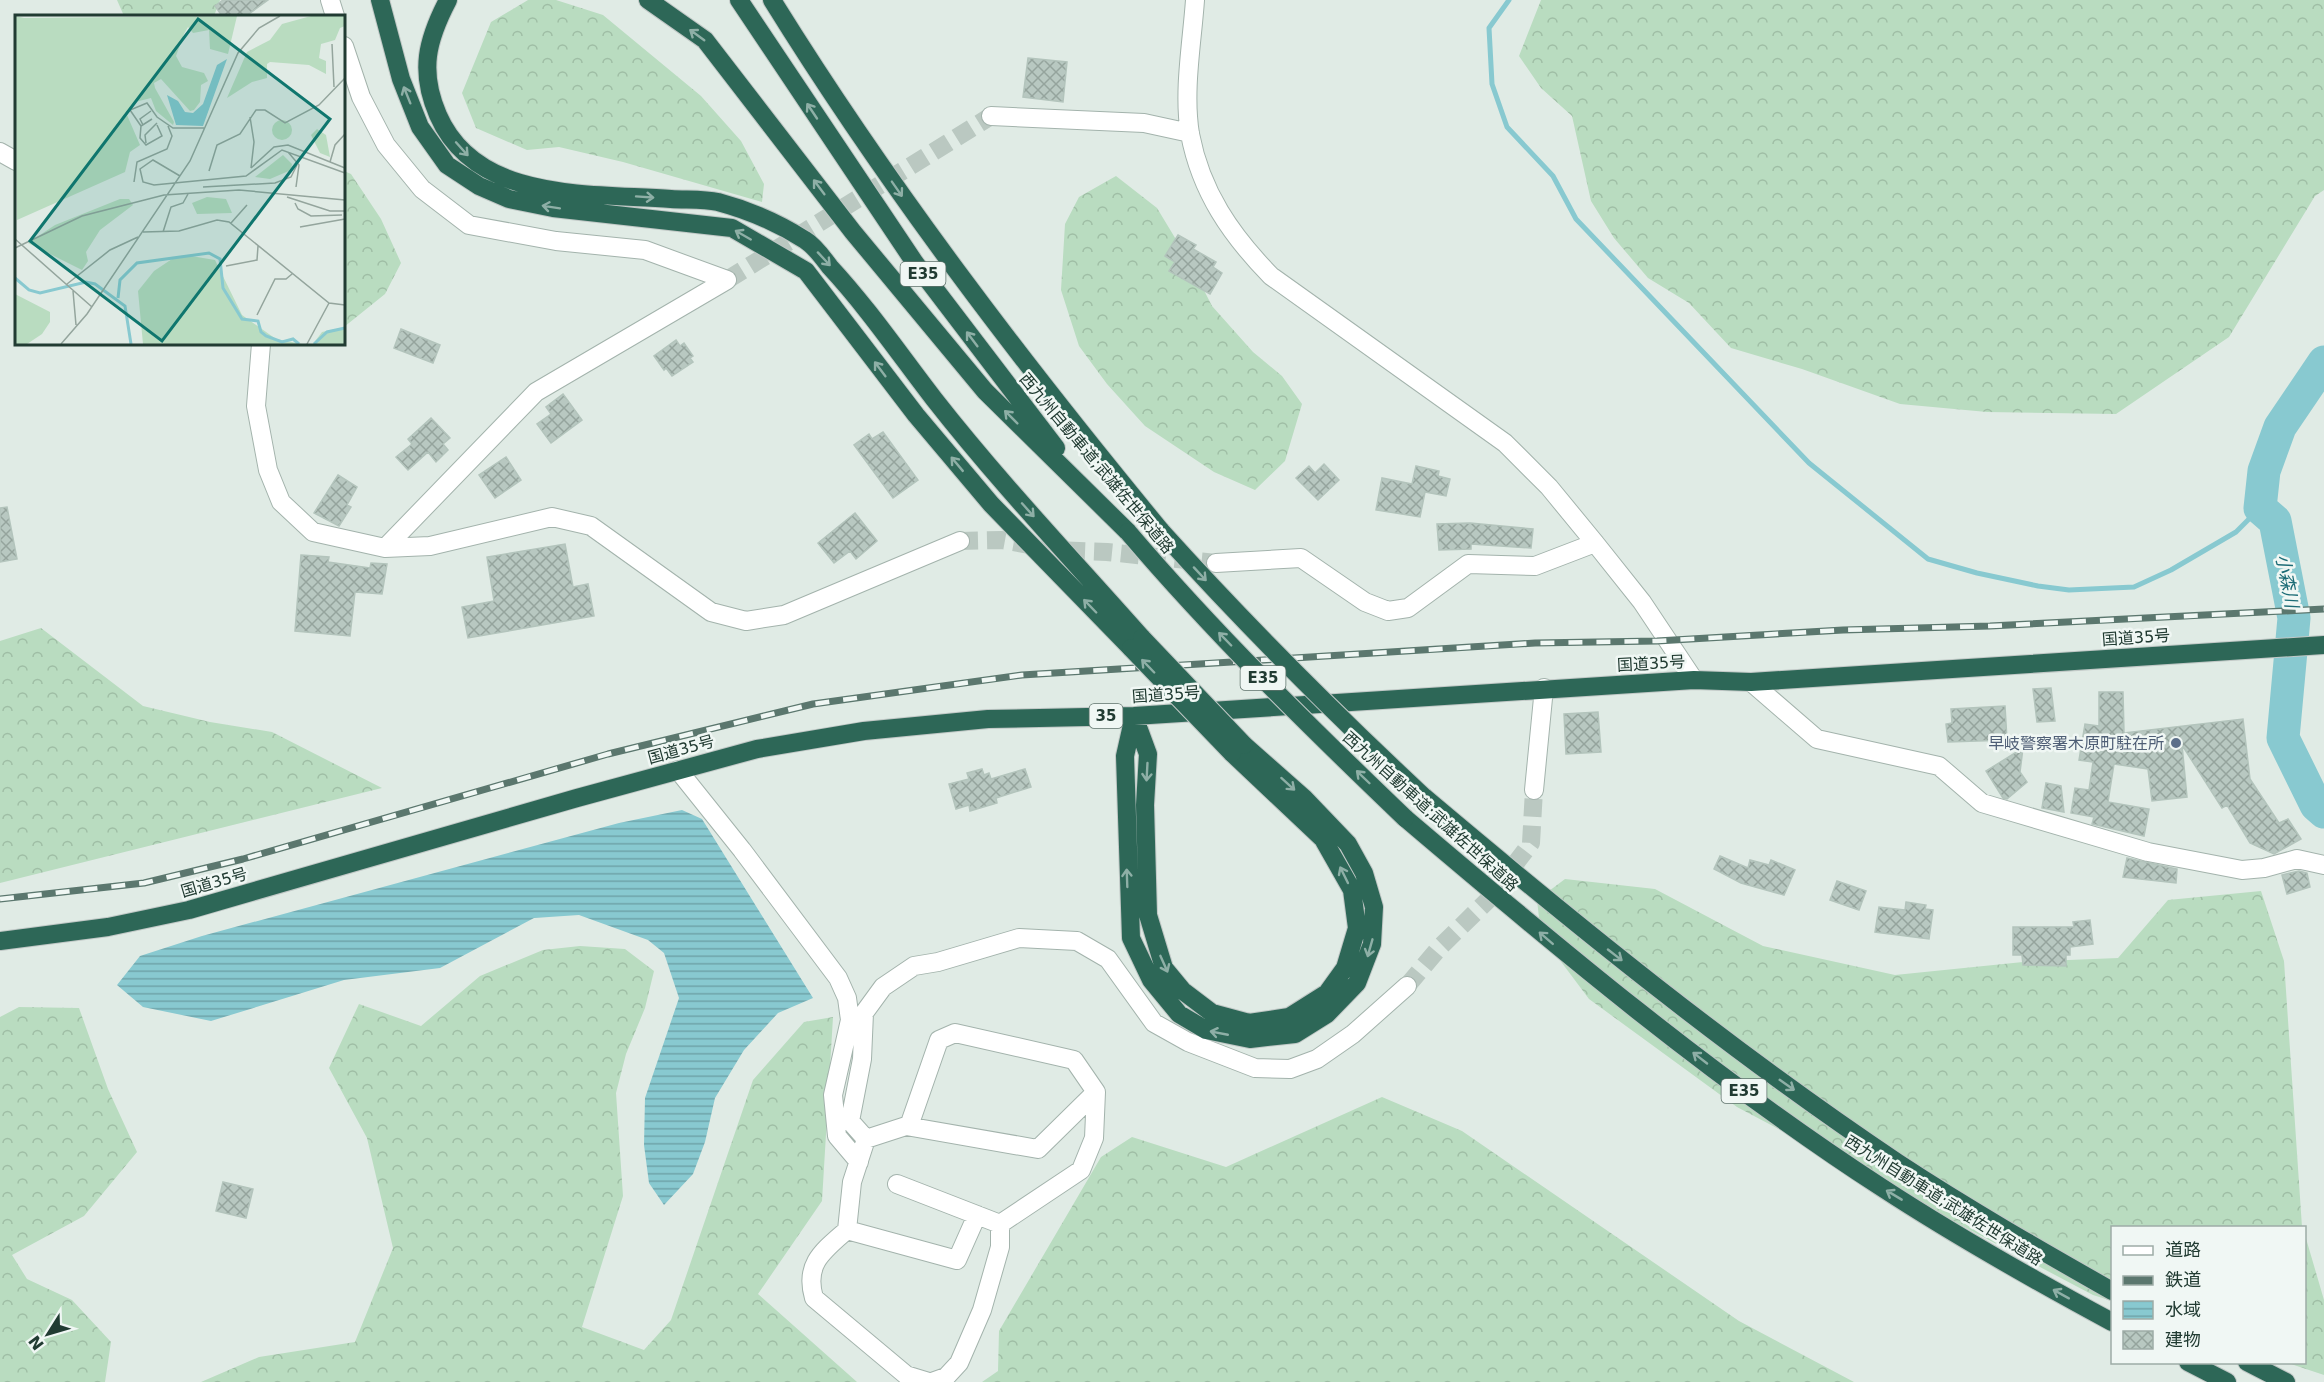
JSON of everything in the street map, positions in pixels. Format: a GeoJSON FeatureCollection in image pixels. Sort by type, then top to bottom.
{"type":"FeatureCollection","features":[{"type":"Feature","properties":{"kind":"highway"},"geometry":{"type":"LineString","coordinates":[[380,0],[400,79],[420,127],[447,165],[479,186],[509,199],[553,207],[732,228],[806,271],[916,415],[984,495],[1136,643],[1238,749],[1304,798],[1348,844],[1364,873],[1374,907],[1372,944],[1357,983],[1327,1014],[1295,1034],[1250,1039],[1206,1030],[1179,1014],[1151,980],[1131,938],[1125,756],[1134,716]]}},
{"type":"Feature","properties":{"kind":"highway"},"geometry":{"type":"LineString","coordinates":[[648,0],[705,40],[853,232],[985,391],[1128,532]]}},
{"type":"Feature","properties":{"kind":"highway","name":"西九州自動車道;武雄佐世保道路"},"geometry":{"type":"LineString","coordinates":[[739,0],[915,263],[1054,445],[1184,597],[1318,735],[1405,818],[1556,946],[1726,1079],[1881,1187],[2029,1276],[2111,1321]]}},
{"type":"Feature","properties":{"kind":"highway","name":"西九州自動車道;武雄佐世保道路"},"geometry":{"type":"LineString","coordinates":[[772,0],[877,160],[1000,331],[1161,531],[1253,631],[1343,721],[1424,797],[1574,923],[1744,1055],[1899,1163],[2043,1252],[2111,1290]]}},
{"type":"Feature","properties":{"kind":"highway"},"geometry":{"type":"LineString","coordinates":[[787,0],[877,160]]}},
{"type":"Feature","properties":{"kind":"highway"},"geometry":{"type":"LineString","coordinates":[[449,1],[432,31],[428,51],[431,100],[444,129],[471,159],[492,174],[531,187],[716,202],[756,215],[807,241],[843,281],[936,402],[1136,643]]}},
{"type":"Feature","properties":{"kind":"highway","name":"国道35号"},"geometry":{"type":"LineString","coordinates":[[0,941],[108,927],[189,910],[757,749],[864,731],[988,719],[1134,716],[1694,680],[1751,682],[2316,645]]}},
{"type":"Feature","properties":{"kind":"highway"},"geometry":{"type":"LineString","coordinates":[[2192,1364],[2227,1382]]}},
{"type":"Feature","properties":{"kind":"highway"},"geometry":{"type":"LineString","coordinates":[[2251,1364],[2286,1382]]}},
{"type":"Feature","properties":{"kind":"street"},"geometry":{"type":"LineString","coordinates":[[330,0],[335,15]]}},
{"type":"Feature","properties":{"kind":"street"},"geometry":{"type":"LineString","coordinates":[[1195,0],[1188,95],[1190,134],[1215,208],[1242,246],[1271,276],[1505,443],[1549,487],[1595,543],[1642,602],[1694,680]]}},
{"type":"Feature","properties":{"kind":"street"},"geometry":{"type":"LineString","coordinates":[[345,49],[361,97],[386,145],[422,189],[469,225],[556,241],[645,250],[727,280],[536,392],[385,548]]}},
{"type":"Feature","properties":{"kind":"street"},"geometry":{"type":"LineString","coordinates":[[991,116],[1144,123],[1190,134]]}},
{"type":"Feature","properties":{"kind":"street"},"geometry":{"type":"LineString","coordinates":[[0,152],[15,160]]}},
{"type":"Feature","properties":{"kind":"street"},"geometry":{"type":"LineString","coordinates":[[261,345],[256,406],[268,470],[281,502],[313,532],[385,548],[430,546],[552,517],[591,526],[711,612],[746,621],[784,615],[960,541]]}},
{"type":"Feature","properties":{"kind":"street"},"geometry":{"type":"LineString","coordinates":[[1216,563],[1301,558],[1365,602],[1388,611],[1408,608],[1468,564],[1535,566],[1595,543]]}},
{"type":"Feature","properties":{"kind":"street"},"geometry":{"type":"LineString","coordinates":[[1751,682],[1817,739],[1939,766],[1982,803],[2148,852],[2230,867],[2264,868],[2297,859],[2324,865]]}},
{"type":"Feature","properties":{"kind":"street"},"geometry":{"type":"LineString","coordinates":[[1534,790],[1544,688]]}},
{"type":"Feature","properties":{"kind":"street"},"geometry":{"type":"LineString","coordinates":[[678,770],[742,850],[847,998],[850,1020],[833,1095],[837,1136],[859,1162]]}},
{"type":"Feature","properties":{"kind":"street"},"geometry":{"type":"LineString","coordinates":[[866,1139],[850,1121],[862,1059],[864,1013],[883,987],[914,966],[938,962],[1019,938],[1077,941],[1108,959],[1155,1023],[1188,1042],[1226,1059],[1254,1068],[1290,1070],[1317,1059],[1353,1034],[1407,986]]}},
{"type":"Feature","properties":{"kind":"street"},"geometry":{"type":"LineString","coordinates":[[909,1126],[939,1040],[955,1033],[1074,1060],[1096,1092],[1094,1138],[1081,1170],[1000,1224]]}},
{"type":"Feature","properties":{"kind":"street"},"geometry":{"type":"LineString","coordinates":[[866,1139],[909,1126],[1038,1149],[1096,1092]]}},
{"type":"Feature","properties":{"kind":"street"},"geometry":{"type":"LineString","coordinates":[[866,1139],[852,1182],[847,1230],[822,1252],[813,1267],[810,1283],[814,1298],[906,1376],[930,1382],[946,1377],[959,1363],[982,1310],[1000,1247],[1000,1224]]}},
{"type":"Feature","properties":{"kind":"street"},"geometry":{"type":"LineString","coordinates":[[897,1184],[1000,1224]]}},
{"type":"Feature","properties":{"kind":"street"},"geometry":{"type":"LineString","coordinates":[[847,1230],[957,1260],[977,1215]]}},
{"type":"Feature","properties":{"kind":"green space"},"geometry":{"type":"Polygon","coordinates":[[[117,0],[220,0],[214,15],[124,15],[117,0]]]}},
{"type":"Feature","properties":{"kind":"green space"},"geometry":{"type":"Polygon","coordinates":[[[528,0],[556,0],[603,15],[701,96],[741,141],[764,184],[762,202],[623,162],[559,147],[527,150],[476,128],[462,93],[491,22],[528,0]]]}},
{"type":"Feature","properties":{"kind":"green space"},"geometry":{"type":"Polygon","coordinates":[[[1541,0],[2324,0],[2324,190],[2315,196],[2229,337],[2116,414],[1987,412],[1900,404],[1802,369],[1731,348],[1689,303],[1648,278],[1614,238],[1591,201],[1572,116],[1541,88],[1519,56],[1541,0]]]}},
{"type":"Feature","properties":{"kind":"green space"},"geometry":{"type":"Polygon","coordinates":[[[345,171],[351,174],[381,219],[401,263],[385,294],[345,326],[345,171]]]}},
{"type":"Feature","properties":{"kind":"green space"},"geometry":{"type":"Polygon","coordinates":[[[1116,176],[1157,208],[1189,261],[1212,306],[1253,352],[1282,376],[1302,404],[1285,461],[1255,490],[1214,472],[1145,426],[1107,384],[1079,346],[1061,290],[1065,224],[1079,197],[1116,176]]]}},
{"type":"Feature","properties":{"kind":"green space"},"geometry":{"type":"Polygon","coordinates":[[[41,628],[143,706],[210,722],[272,732],[382,788],[0,883],[0,641],[41,628]]]}},
{"type":"Feature","properties":{"kind":"green space"},"geometry":{"type":"Polygon","coordinates":[[[1565,879],[1655,889],[1763,946],[1895,975],[2023,962],[2118,958],[2168,900],[2261,891],[2284,961],[2302,1226],[2111,1226],[2111,1301],[2093,1295],[1737,1107],[1589,999],[1541,935],[1537,900],[1565,879]]]}},
{"type":"Feature","properties":{"kind":"green space"},"geometry":{"type":"Polygon","coordinates":[[[580,946],[625,949],[654,971],[645,1008],[626,1054],[616,1093],[623,1196],[582,1327],[644,1350],[671,1320],[753,1080],[804,1022],[833,1017],[822,1201],[758,1294],[857,1382],[201,1382],[259,1357],[355,1342],[393,1248],[367,1138],[329,1068],[359,1004],[421,1026],[480,976],[543,950],[580,946]]]}},
{"type":"Feature","properties":{"kind":"green space"},"geometry":{"type":"Polygon","coordinates":[[[19,1007],[79,1008],[108,1089],[137,1152],[84,1216],[12,1255],[27,1279],[72,1300],[111,1342],[105,1382],[0,1382],[0,1017],[19,1007]]]}},
{"type":"Feature","properties":{"kind":"green space"},"geometry":{"type":"Polygon","coordinates":[[[1382,1097],[1462,1131],[1739,1321],[1854,1382],[982,1382],[998,1371],[999,1331],[1101,1157],[1132,1137],[1226,1167],[1382,1097]]]}},
{"type":"Feature","properties":{"kind":"green space"},"geometry":{"type":"Polygon","coordinates":[[[2306,1238],[2324,1300],[2324,1375],[2291,1364],[2306,1364],[2306,1238]]]}},
{"type":"Feature","properties":{"kind":"water"},"geometry":{"type":"Polygon","coordinates":[[[682,810],[702,819],[813,998],[778,1013],[744,1050],[715,1098],[705,1142],[693,1174],[664,1205],[649,1183],[644,1145],[645,1098],[679,998],[664,953],[648,940],[579,915],[534,918],[440,968],[344,980],[211,1021],[143,1007],[117,985],[140,956],[202,936],[619,823],[682,810]]]}},
{"type":"Feature","properties":{"kind":"building"},"geometry":{"type":"Polygon","coordinates":[[[223,0],[268,0],[247,15],[221,15],[215,6],[223,0]]]}},
{"type":"Feature","properties":{"kind":"building"},"geometry":{"type":"Polygon","coordinates":[[[1028,58],[1067,62],[1063,102],[1023,97],[1028,58]]]}},
{"type":"Feature","properties":{"kind":"building"},"geometry":{"type":"Polygon","coordinates":[[[1178,235],[1196,245],[1193,249],[1216,262],[1213,267],[1222,273],[1210,294],[1169,271],[1175,262],[1165,256],[1178,235]]]}},
{"type":"Feature","properties":{"kind":"building"},"geometry":{"type":"Polygon","coordinates":[[[401,329],[440,345],[433,363],[394,348],[401,329]]]}},
{"type":"Feature","properties":{"kind":"building"},"geometry":{"type":"Polygon","coordinates":[[[676,340],[680,346],[684,343],[693,356],[690,358],[693,362],[672,376],[666,368],[664,370],[654,356],[676,340]]]}},
{"type":"Feature","properties":{"kind":"building"},"geometry":{"type":"Polygon","coordinates":[[[563,394],[582,420],[551,443],[537,424],[551,414],[546,407],[563,394]]]}},
{"type":"Feature","properties":{"kind":"building"},"geometry":{"type":"Polygon","coordinates":[[[431,418],[450,438],[443,444],[448,450],[436,462],[428,452],[408,470],[396,457],[412,444],[408,439],[431,418]]]}},
{"type":"Feature","properties":{"kind":"building"},"geometry":{"type":"Polygon","coordinates":[[[883,432],[918,480],[893,498],[854,445],[869,434],[872,439],[883,432]]]}},
{"type":"Feature","properties":{"kind":"building"},"geometry":{"type":"Polygon","coordinates":[[[506,457],[521,480],[495,498],[479,475],[506,457]]]}},
{"type":"Feature","properties":{"kind":"building"},"geometry":{"type":"Polygon","coordinates":[[[1324,464],[1339,480],[1318,500],[1296,478],[1309,466],[1315,473],[1324,464]]]}},
{"type":"Feature","properties":{"kind":"building"},"geometry":{"type":"Polygon","coordinates":[[[1416,466],[1439,471],[1438,476],[1450,479],[1446,496],[1425,492],[1420,517],[1376,510],[1382,478],[1412,484],[1416,466]]]}},
{"type":"Feature","properties":{"kind":"building"},"geometry":{"type":"Polygon","coordinates":[[[338,475],[357,487],[347,505],[351,507],[339,526],[314,513],[338,475]]]}},
{"type":"Feature","properties":{"kind":"building"},"geometry":{"type":"Polygon","coordinates":[[[7,507],[17,559],[0,562],[0,508],[7,507]]]}},
{"type":"Feature","properties":{"kind":"building"},"geometry":{"type":"Polygon","coordinates":[[[855,513],[877,541],[856,559],[850,551],[834,563],[818,543],[855,513]]]}},
{"type":"Feature","properties":{"kind":"building"},"geometry":{"type":"Polygon","coordinates":[[[1470,523],[1533,529],[1531,548],[1471,544],[1471,549],[1439,550],[1437,524],[1470,523]]]}},
{"type":"Feature","properties":{"kind":"building"},"geometry":{"type":"Polygon","coordinates":[[[565,544],[573,587],[588,584],[594,616],[468,638],[462,607],[494,601],[487,557],[565,544]]]}},
{"type":"Feature","properties":{"kind":"building"},"geometry":{"type":"Polygon","coordinates":[[[301,555],[329,557],[328,562],[370,568],[371,563],[387,564],[382,594],[355,592],[350,636],[295,631],[301,555]]]}},
{"type":"Feature","properties":{"kind":"building"},"geometry":{"type":"Polygon","coordinates":[[[2051,688],[2055,721],[2037,722],[2033,689],[2051,688]]]}},
{"type":"Feature","properties":{"kind":"building"},"geometry":{"type":"Polygon","coordinates":[[[2099,692],[2123,692],[2124,733],[2243,719],[2250,779],[2279,823],[2288,819],[2301,839],[2274,854],[2250,843],[2227,805],[2222,808],[2182,745],[2187,797],[2152,801],[2148,769],[2114,764],[2108,802],[2149,809],[2144,836],[2092,824],[2094,817],[2071,813],[2075,788],[2089,790],[2093,762],[2079,760],[2085,724],[2099,726],[2099,692]]]}},
{"type":"Feature","properties":{"kind":"building"},"geometry":{"type":"Polygon","coordinates":[[[2005,706],[2007,740],[1948,742],[1946,724],[1952,723],[1951,709],[2005,706]]]}},
{"type":"Feature","properties":{"kind":"building"},"geometry":{"type":"Polygon","coordinates":[[[1598,712],[1601,752],[1566,754],[1564,714],[1598,712]]]}},
{"type":"Feature","properties":{"kind":"building"},"geometry":{"type":"Polygon","coordinates":[[[2023,748],[2020,772],[2027,782],[2007,799],[2003,798],[1986,771],[2023,748]]]}},
{"type":"Feature","properties":{"kind":"building"},"geometry":{"type":"Polygon","coordinates":[[[982,769],[984,775],[989,773],[991,779],[1025,769],[1031,787],[996,798],[997,803],[970,811],[969,805],[956,809],[949,784],[969,779],[967,773],[982,769]]]}},
{"type":"Feature","properties":{"kind":"building"},"geometry":{"type":"Polygon","coordinates":[[[2046,783],[2061,786],[2064,812],[2042,808],[2046,783]]]}},
{"type":"Feature","properties":{"kind":"building"},"geometry":{"type":"Polygon","coordinates":[[[1720,856],[1748,868],[1750,860],[1769,865],[1771,860],[1795,870],[1784,895],[1741,883],[1714,869],[1720,856]]]}},
{"type":"Feature","properties":{"kind":"building"},"geometry":{"type":"Polygon","coordinates":[[[2127,858],[2177,869],[2176,883],[2123,877],[2127,858]]]}},
{"type":"Feature","properties":{"kind":"building"},"geometry":{"type":"Polygon","coordinates":[[[2299,871],[2307,873],[2310,887],[2287,894],[2282,875],[2299,871]]]}},
{"type":"Feature","properties":{"kind":"building"},"geometry":{"type":"Polygon","coordinates":[[[1837,881],[1866,891],[1859,910],[1830,900],[1837,881]]]}},
{"type":"Feature","properties":{"kind":"building"},"geometry":{"type":"Polygon","coordinates":[[[1906,902],[1926,905],[1925,909],[1933,910],[1929,939],[1875,932],[1879,907],[1905,910],[1906,902]]]}},
{"type":"Feature","properties":{"kind":"building"},"geometry":{"type":"Polygon","coordinates":[[[2090,920],[2093,944],[2070,947],[2070,955],[2066,955],[2066,966],[2023,965],[2022,955],[2013,955],[2013,927],[2074,927],[2073,922],[2090,920]]]}},
{"type":"Feature","properties":{"kind":"building"},"geometry":{"type":"Polygon","coordinates":[[[223,1182],[253,1189],[246,1218],[216,1211],[223,1182]]]}},
{"type":"Feature","properties":{"kind":"waterway"},"geometry":{"type":"LineString","coordinates":[[1509,0],[1489,28],[1492,84],[1507,127],[1553,176],[1576,219],[1809,463],[1928,559],[1977,573],[2038,586],[2069,590],[2134,587],[2171,570],[2236,532],[2260,508]]}},
{"type":"Feature","properties":{"kind":"waterway","name":"小森川"},"geometry":{"type":"LineString","coordinates":[[2324,362],[2280,427],[2264,471],[2260,508],[2275,521],[2294,618],[2283,738],[2316,805],[2324,812]]}},
{"type":"Feature","properties":{"kind":"tunnel"},"geometry":{"type":"LineString","coordinates":[[727,280],[991,116]]}},
{"type":"Feature","properties":{"kind":"tunnel"},"geometry":{"type":"LineString","coordinates":[[960,541],[1002,540],[1057,550],[1107,552],[1216,563]]}},
{"type":"Feature","properties":{"kind":"tunnel"},"geometry":{"type":"LineString","coordinates":[[1407,986],[1439,948],[1487,901],[1531,843],[1534,790]]}},
{"type":"Feature","properties":{"kind":"railway"},"geometry":{"type":"LineString","coordinates":[[0,899],[144,883],[243,859],[608,754],[813,704],[1022,675],[1535,643],[1657,641],[1843,630],[1990,626],[2324,609]]}},
{"type":"Feature","properties":{"kind":"place","name":"早岐警察署木原町駐在所"},"geometry":{"type":"Point","coordinates":[2176,743]}}]}
